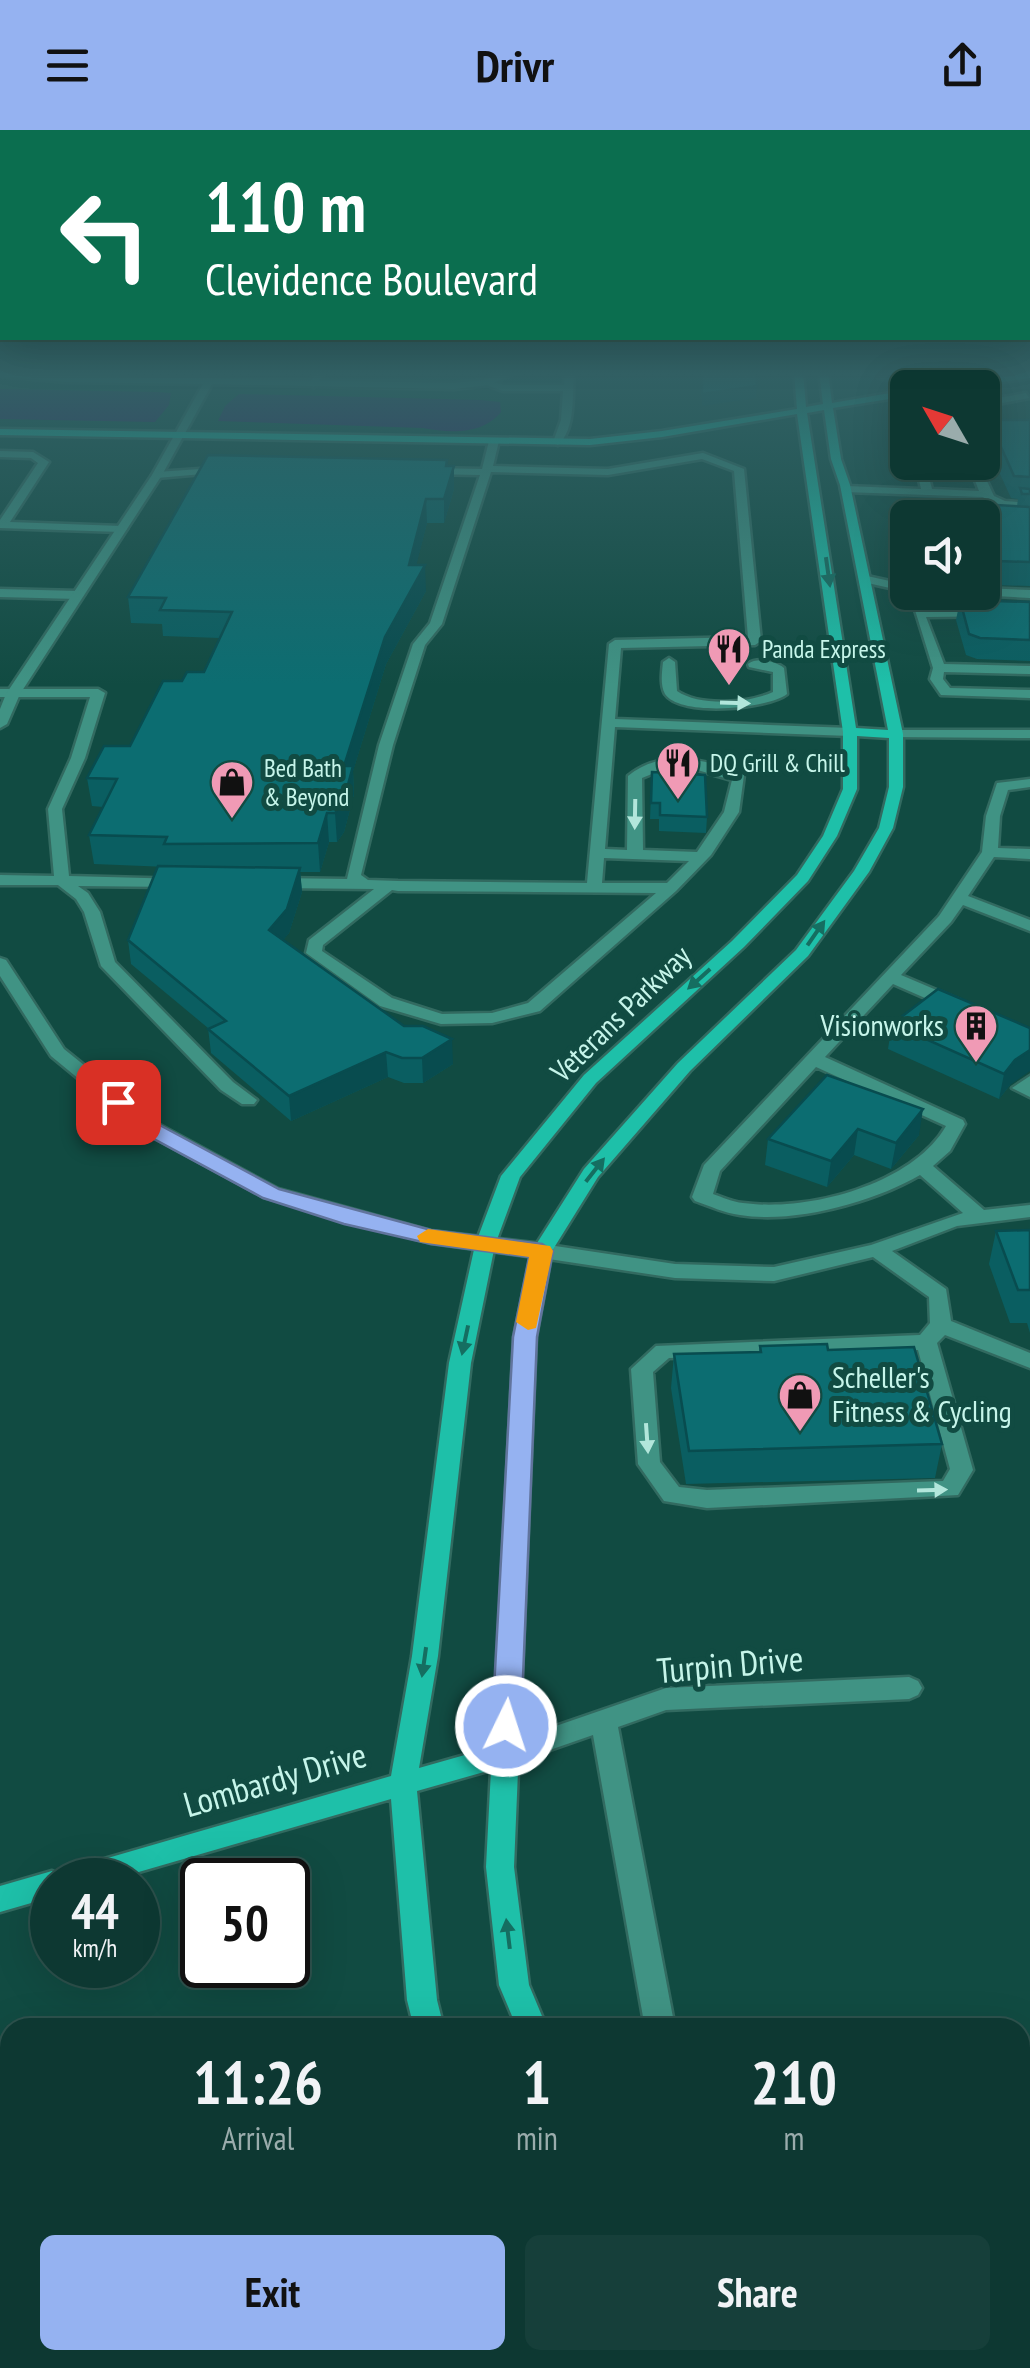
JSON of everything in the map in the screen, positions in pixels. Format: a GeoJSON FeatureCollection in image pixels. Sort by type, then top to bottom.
{"type":"FeatureCollection","features":[{"type":"Feature","properties":{"kind":"main road","name":"Veterans Parkway"},"geometry":{"type":"LineString","coordinates":[[427,2018],[422,2000],[404,1781],[425,1656],[460,1362],[485,1244],[511,1176],[590,1079],[804,878],[830,836],[850,789],[850,732],[826,558],[805,476]]}},
{"type":"Feature","properties":{"kind":"main road"},"geometry":{"type":"LineString","coordinates":[[528,2018],[514,1985],[500,1867],[525,1337],[542,1251],[591,1173],[684,1068],[802,953],[862,872],[893,806],[896,734],[867,580],[842,476]]}},
{"type":"Feature","properties":{"kind":"main road"},"geometry":{"type":"LineString","coordinates":[[850,732],[896,734]]}},
{"type":"Feature","properties":{"kind":"main road","name":"Lombardy Drive"},"geometry":{"type":"LineString","coordinates":[[142,1858],[504,1754]]}},
{"type":"Feature","properties":{"kind":"main road"},"geometry":{"type":"LineString","coordinates":[[0,1900],[30,1891]]}},
{"type":"Feature","properties":{"kind":"street"},"geometry":{"type":"LineString","coordinates":[[1,526],[34,476]]}},
{"type":"Feature","properties":{"kind":"street"},"geometry":{"type":"LineString","coordinates":[[0,724],[6,694],[157,476]]}},
{"type":"Feature","properties":{"kind":"street"},"geometry":{"type":"LineString","coordinates":[[364,884],[353,877],[386,745],[419,644],[436,624],[485,476]]}},
{"type":"Feature","properties":{"kind":"street"},"geometry":{"type":"LineString","coordinates":[[594,888],[618,641],[755,641],[740,476]]}},
{"type":"Feature","properties":{"kind":"street"},"geometry":{"type":"LineString","coordinates":[[924,480],[927,492]]}},
{"type":"Feature","properties":{"kind":"street"},"geometry":{"type":"LineString","coordinates":[[979,480],[983,494],[996,504],[1030,506]]}},
{"type":"Feature","properties":{"kind":"street"},"geometry":{"type":"LineString","coordinates":[[846,489],[983,494]]}},
{"type":"Feature","properties":{"kind":"street"},"geometry":{"type":"LineString","coordinates":[[1,526],[121,529]]}},
{"type":"Feature","properties":{"kind":"street"},"geometry":{"type":"LineString","coordinates":[[867,580],[890,586]]}},
{"type":"Feature","properties":{"kind":"street"},"geometry":{"type":"LineString","coordinates":[[1000,582],[1030,583]]}},
{"type":"Feature","properties":{"kind":"street"},"geometry":{"type":"LineString","coordinates":[[0,593],[78,594]]}},
{"type":"Feature","properties":{"kind":"street"},"geometry":{"type":"LineString","coordinates":[[870,597],[890,593]]}},
{"type":"Feature","properties":{"kind":"street"},"geometry":{"type":"LineString","coordinates":[[1000,593],[1030,594]]}},
{"type":"Feature","properties":{"kind":"street"},"geometry":{"type":"LineString","coordinates":[[1030,612],[919,613],[938,668],[936,679],[946,692],[1030,694]]}},
{"type":"Feature","properties":{"kind":"street"},"geometry":{"type":"LineString","coordinates":[[669,662],[670,691],[683,699],[753,704],[776,698],[780,694],[779,671],[773,666],[754,664]]}},
{"type":"Feature","properties":{"kind":"street"},"geometry":{"type":"LineString","coordinates":[[938,668],[1030,670]]}},
{"type":"Feature","properties":{"kind":"street"},"geometry":{"type":"LineString","coordinates":[[6,694],[98,693],[78,758],[55,809],[62,881],[82,896],[92,912],[106,963],[228,1086],[248,1100]]}},
{"type":"Feature","properties":{"kind":"street"},"geometry":{"type":"LineString","coordinates":[[608,724],[850,732]]}},
{"type":"Feature","properties":{"kind":"street"},"geometry":{"type":"LineString","coordinates":[[896,734],[1030,734]]}},
{"type":"Feature","properties":{"kind":"street"},"geometry":{"type":"LineString","coordinates":[[388,886],[330,928],[315,944],[314,953],[386,1002],[441,1019],[492,1018],[534,1007],[670,888],[701,857],[736,808],[739,778],[708,765],[660,762],[636,776],[634,854]]}},
{"type":"Feature","properties":{"kind":"street"},"geometry":{"type":"LineString","coordinates":[[812,1058],[956,1124],[924,1168],[808,1207],[742,1210],[702,1197],[711,1169],[812,1058],[890,976],[960,898],[990,852],[993,816],[1002,786],[1030,782]]}},
{"type":"Feature","properties":{"kind":"street"},"geometry":{"type":"LineString","coordinates":[[990,852],[1030,854]]}},
{"type":"Feature","properties":{"kind":"street"},"geometry":{"type":"LineString","coordinates":[[597,853],[701,857]]}},
{"type":"Feature","properties":{"kind":"street"},"geometry":{"type":"LineString","coordinates":[[0,880],[194,882]]}},
{"type":"Feature","properties":{"kind":"street"},"geometry":{"type":"LineString","coordinates":[[251,883],[670,888]]}},
{"type":"Feature","properties":{"kind":"street"},"geometry":{"type":"LineString","coordinates":[[960,898],[1030,926]]}},
{"type":"Feature","properties":{"kind":"street"},"geometry":{"type":"LineString","coordinates":[[0,963],[57,1052],[149,1127],[271,1194],[352,1219],[485,1244],[675,1271],[774,1274],[876,1250],[954,1220],[1030,1211]]}},
{"type":"Feature","properties":{"kind":"street"},"geometry":{"type":"LineString","coordinates":[[890,976],[977,1013]]}},
{"type":"Feature","properties":{"kind":"street"},"geometry":{"type":"LineString","coordinates":[[1030,1081],[1022,1088],[1030,1092]]}},
{"type":"Feature","properties":{"kind":"street"},"geometry":{"type":"LineString","coordinates":[[924,1168],[980,1217]]}},
{"type":"Feature","properties":{"kind":"street"},"geometry":{"type":"LineString","coordinates":[[876,1250],[939,1294],[934,1334],[962,1470],[950,1489],[707,1500],[672,1495],[649,1464],[642,1369],[664,1352],[934,1334],[1030,1361]]}},
{"type":"Feature","properties":{"kind":"street","name":"Turpin Drive"},"geometry":{"type":"LineString","coordinates":[[504,1754],[666,1699],[909,1688]]}},
{"type":"Feature","properties":{"kind":"street"},"geometry":{"type":"LineString","coordinates":[[604,1722],[658,2018]]}},
{"type":"Feature","properties":{"kind":"building"},"geometry":{"type":"Polygon","coordinates":[[[196,476],[451,476],[444,499],[426,499],[409,565],[425,565],[385,637],[344,766],[353,766],[343,803],[335,813],[327,813],[318,843],[164,844],[167,837],[89,835],[117,779],[87,778],[104,746],[130,746],[163,681],[182,681],[187,672],[204,672],[232,612],[160,610],[166,598],[128,597],[196,476]]]}},
{"type":"Feature","properties":{"kind":"building"},"geometry":{"type":"Polygon","coordinates":[[[1000,505],[1030,507],[1030,562],[1000,561],[1000,505]]]}},
{"type":"Feature","properties":{"kind":"building"},"geometry":{"type":"Polygon","coordinates":[[[1000,601],[1030,602],[1030,640],[969,634],[963,610],[1000,610],[1000,601]]]}},
{"type":"Feature","properties":{"kind":"building","name":"DQ Grill & Chill"},"geometry":{"type":"Polygon","coordinates":[[[652,772],[705,775],[707,817],[660,815],[660,803],[651,803],[652,772]]]}},
{"type":"Feature","properties":{"kind":"building"},"geometry":{"type":"Polygon","coordinates":[[[158,866],[300,868],[287,909],[269,930],[404,1026],[423,1026],[452,1039],[422,1058],[402,1058],[386,1052],[289,1096],[208,1029],[226,1021],[128,940],[158,866]]]}},
{"type":"Feature","properties":{"kind":"building"},"geometry":{"type":"Polygon","coordinates":[[[938,989],[1030,1028],[1030,1050],[1004,1074],[892,1024],[938,989]]]}},
{"type":"Feature","properties":{"kind":"building"},"geometry":{"type":"Polygon","coordinates":[[[827,1075],[923,1109],[896,1143],[858,1129],[831,1161],[768,1139],[827,1075]]]}},
{"type":"Feature","properties":{"kind":"building"},"geometry":{"type":"Polygon","coordinates":[[[1030,1230],[1030,1290],[1018,1290],[996,1231],[1030,1230]]]}},
{"type":"Feature","properties":{"kind":"building","name":"Scheller's Fitness & Cycling"},"geometry":{"type":"Polygon","coordinates":[[[827,1344],[828,1350],[914,1347],[942,1444],[689,1451],[674,1354],[761,1352],[760,1346],[827,1344]]]}},
{"type":"Feature","properties":{"kind":"slow traffic"},"geometry":{"type":"LineString","coordinates":[[428,1236],[542,1251],[528,1322]]}},
{"type":"Feature","properties":{"kind":"place","name":"Panda Express"},"geometry":{"type":"Point","coordinates":[729,687]}},
{"type":"Feature","properties":{"kind":"place","name":"DQ Grill & Chill"},"geometry":{"type":"Point","coordinates":[678,801]}},
{"type":"Feature","properties":{"kind":"place","name":"Bed Bath & Beyond"},"geometry":{"type":"Point","coordinates":[232,820]}},
{"type":"Feature","properties":{"kind":"place","name":"Visionworks"},"geometry":{"type":"Point","coordinates":[976,1064]}},
{"type":"Feature","properties":{"kind":"place","name":"Scheller's Fitness & Cycling"},"geometry":{"type":"Point","coordinates":[800,1433]}},
{"type":"Feature","properties":{"kind":"route"},"geometry":{"type":"LineString","coordinates":[[118,1102],[149,1127],[271,1194],[352,1219],[431,1237],[542,1251],[525,1337],[517,1564],[506,1726]]}}]}
